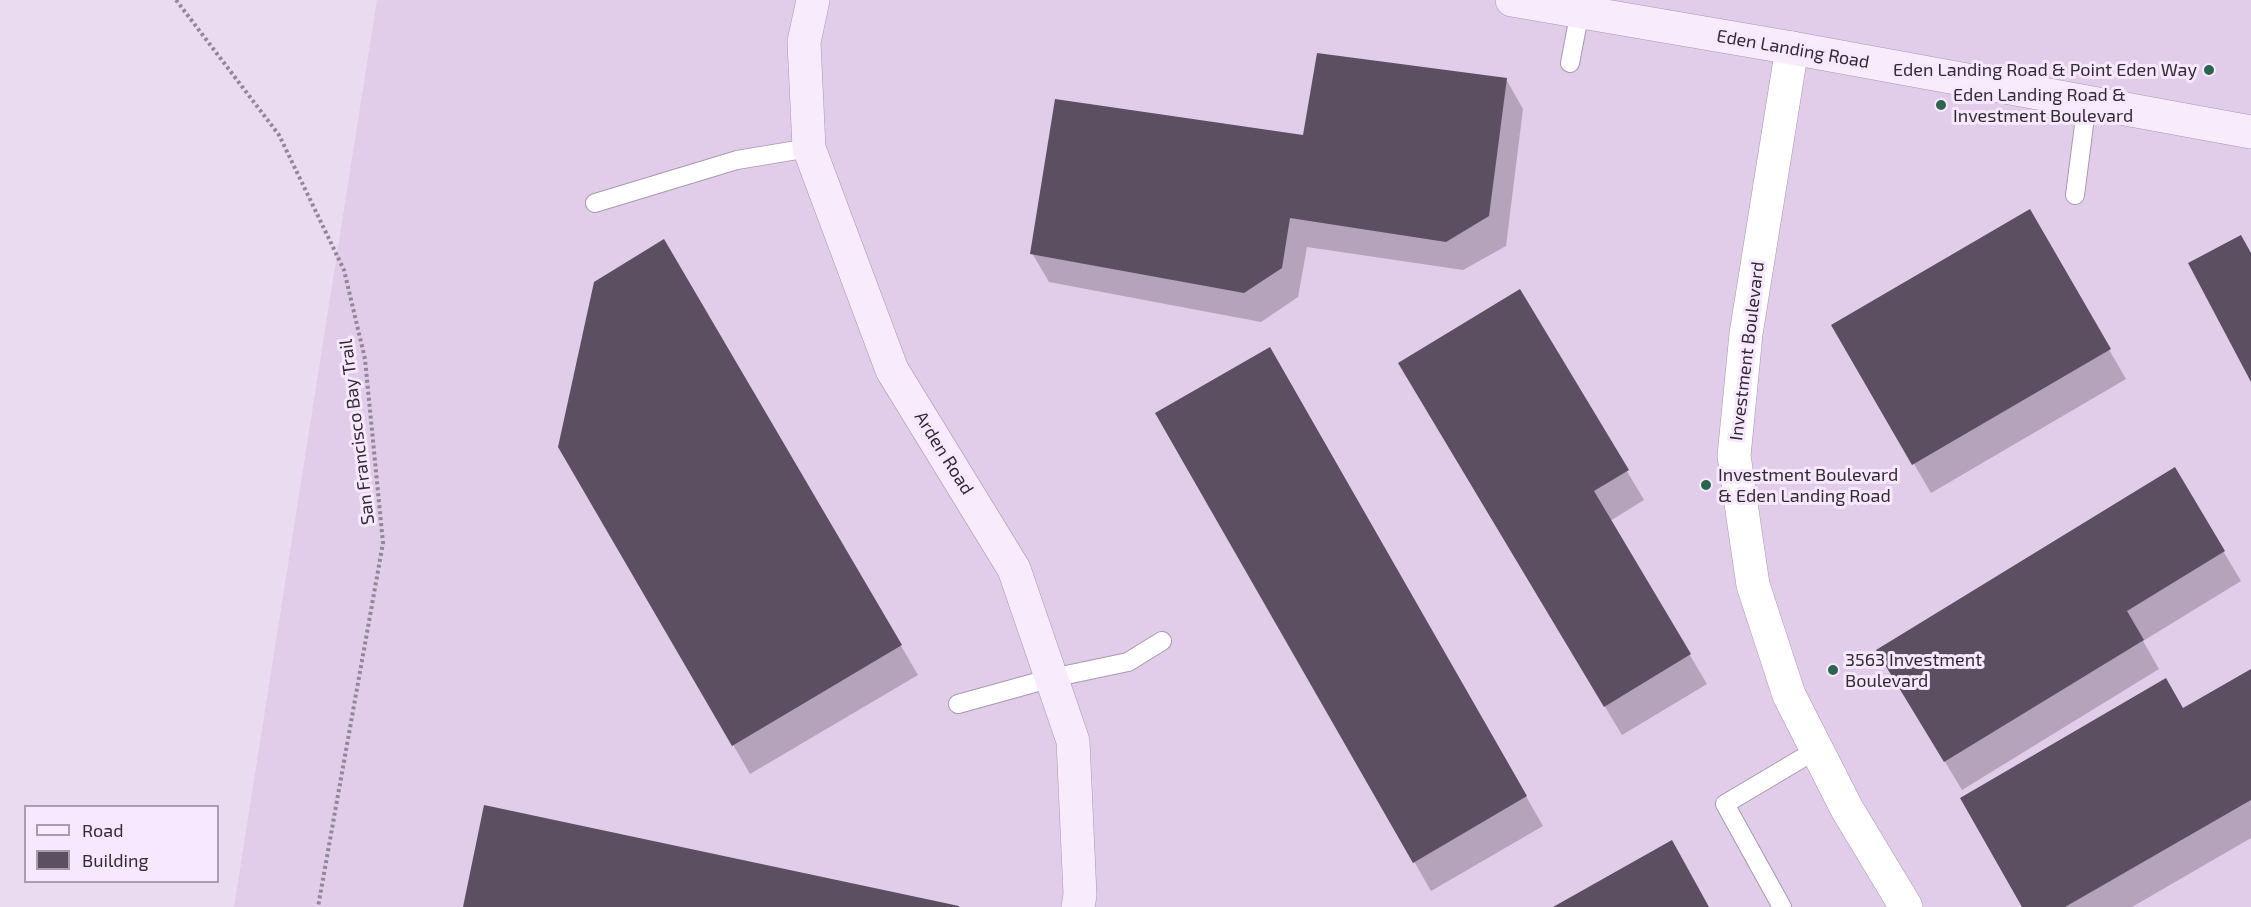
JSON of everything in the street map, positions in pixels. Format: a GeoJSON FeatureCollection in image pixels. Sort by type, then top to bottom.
{"type":"FeatureCollection","features":[{"type":"Feature","properties":{"kind":"street","name":"Arden Road"},"geometry":{"type":"LineString","coordinates":[[813,0],[804,42],[809,148],[892,370],[1014,568],[1073,741],[1080,895],[1078,907]]}},
{"type":"Feature","properties":{"kind":"street","name":"Eden Landing Road"},"geometry":{"type":"LineString","coordinates":[[1526,1],[2251,132]]}},
{"type":"Feature","properties":{"kind":"street","name":"Investment Boulevard"},"geometry":{"type":"LineString","coordinates":[[1792,48],[1746,334],[1734,456],[1753,585],[1789,695],[1847,809],[1906,907]]}},
{"type":"Feature","properties":{"kind":"lane"},"geometry":{"type":"LineString","coordinates":[[1570,63],[1580,12]]}},
{"type":"Feature","properties":{"kind":"lane"},"geometry":{"type":"LineString","coordinates":[[2074,195],[2087,102]]}},
{"type":"Feature","properties":{"kind":"lane"},"geometry":{"type":"LineString","coordinates":[[595,203],[737,160],[809,148]]}},
{"type":"Feature","properties":{"kind":"lane"},"geometry":{"type":"LineString","coordinates":[[958,704],[1052,678],[1128,662],[1162,641]]}},
{"type":"Feature","properties":{"kind":"lane"},"geometry":{"type":"LineString","coordinates":[[1782,907],[1725,804],[1816,750]]}},
{"type":"Feature","properties":{"kind":"path","name":"San Francisco Bay Trail"},"geometry":{"type":"LineString","coordinates":[[176,0],[279,135],[344,270],[365,359],[383,543],[318,907]]}},
{"type":"Feature","properties":{"kind":"shaded area"},"geometry":{"type":"Polygon","coordinates":[[[377,0],[2251,0],[2251,907],[234,907],[377,0]]]}},
{"type":"Feature","properties":{"kind":"building"},"geometry":{"type":"Polygon","coordinates":[[[1317,53],[1507,78],[1489,216],[1446,242],[1290,218],[1282,268],[1244,293],[1030,254],[1055,99],[1303,135],[1317,53]]]}},
{"type":"Feature","properties":{"kind":"building"},"geometry":{"type":"Polygon","coordinates":[[[2030,209],[2111,349],[1912,465],[1831,325],[2030,209]]]}},
{"type":"Feature","properties":{"kind":"building"},"geometry":{"type":"Polygon","coordinates":[[[2241,235],[2251,253],[2251,382],[2188,263],[2241,235]]]}},
{"type":"Feature","properties":{"kind":"building"},"geometry":{"type":"Polygon","coordinates":[[[664,239],[902,645],[732,746],[558,447],[594,282],[664,239]]]}},
{"type":"Feature","properties":{"kind":"building"},"geometry":{"type":"Polygon","coordinates":[[[1520,289],[1629,470],[1594,491],[1691,654],[1604,707],[1398,363],[1520,289]]]}},
{"type":"Feature","properties":{"kind":"building"},"geometry":{"type":"Polygon","coordinates":[[[1270,347],[1527,796],[1413,863],[1155,413],[1270,347]]]}},
{"type":"Feature","properties":{"kind":"building"},"geometry":{"type":"Polygon","coordinates":[[[2175,467],[2225,551],[2127,611],[2144,640],[1944,762],[1876,650],[2175,467]]]}},
{"type":"Feature","properties":{"kind":"building"},"geometry":{"type":"Polygon","coordinates":[[[2251,669],[2251,800],[2065,907],[2022,907],[1960,798],[2166,678],[2183,708],[2251,669]]]}},
{"type":"Feature","properties":{"kind":"building"},"geometry":{"type":"Polygon","coordinates":[[[484,805],[959,906],[959,907],[463,907],[484,805]]]}},
{"type":"Feature","properties":{"kind":"building"},"geometry":{"type":"Polygon","coordinates":[[[1672,840],[1709,907],[1553,907],[1672,840]]]}},
{"type":"Feature","properties":{"kind":"place","name":"Eden Landing Road & Point Eden Way"},"geometry":{"type":"Point","coordinates":[2209,70]}},
{"type":"Feature","properties":{"kind":"place","name":"Eden Landing Road & Investment Boulevard"},"geometry":{"type":"Point","coordinates":[1941,105]}},
{"type":"Feature","properties":{"kind":"place","name":"Investment Boulevard & Eden Landing Road"},"geometry":{"type":"Point","coordinates":[1706,485]}},
{"type":"Feature","properties":{"kind":"place","name":"3563 Investment Boulevard"},"geometry":{"type":"Point","coordinates":[1833,670]}}]}
